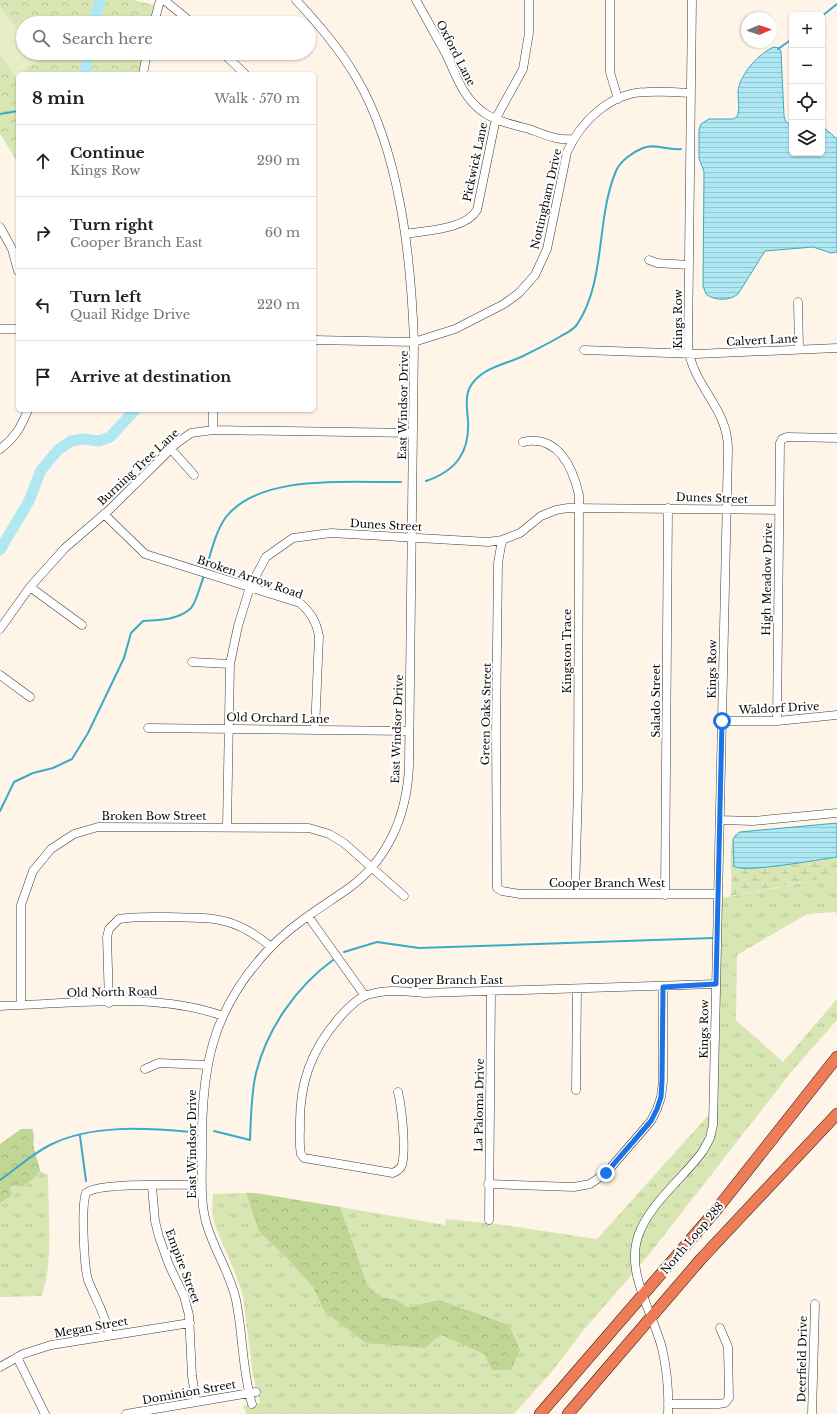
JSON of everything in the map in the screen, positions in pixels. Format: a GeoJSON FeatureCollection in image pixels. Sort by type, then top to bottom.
{"type":"FeatureCollection","features":[{"type":"Feature","properties":{"kind":"highway","name":"North Loop 288"},"geometry":{"type":"LineString","coordinates":[[540,1414],[717,1209],[837,1058]]}},
{"type":"Feature","properties":{"kind":"highway","name":"North Loop 288"},"geometry":{"type":"LineString","coordinates":[[568,1414],[746,1210],[837,1114]]}},
{"type":"Feature","properties":{"kind":"street"},"geometry":{"type":"LineString","coordinates":[[156,16],[160,0]]}},
{"type":"Feature","properties":{"kind":"street"},"geometry":{"type":"LineString","coordinates":[[164,0],[183,16]]}},
{"type":"Feature","properties":{"kind":"street","name":"East Windsor Drive"},"geometry":{"type":"LineString","coordinates":[[296,0],[312,16]]}},
{"type":"Feature","properties":{"kind":"street","name":"Pickwick Lane"},"geometry":{"type":"LineString","coordinates":[[406,234],[432,231],[465,222],[474,215],[477,210],[496,118],[523,69],[530,32],[529,0]]}},
{"type":"Feature","properties":{"kind":"street"},"geometry":{"type":"LineString","coordinates":[[610,0],[610,72],[618,99]]}},
{"type":"Feature","properties":{"kind":"street","name":"Kings Row"},"geometry":{"type":"LineString","coordinates":[[668,1414],[666,1366],[634,1259],[638,1236],[650,1213],[703,1151],[712,1132],[728,449],[726,430],[720,412],[696,376],[689,353],[690,93],[692,0]]}},
{"type":"Feature","properties":{"kind":"street","name":"Oxford Lane"},"geometry":{"type":"LineString","coordinates":[[418,1],[466,95],[485,113],[564,140],[573,139]]}},
{"type":"Feature","properties":{"kind":"street","name":"East Windsor Drive"},"geometry":{"type":"LineString","coordinates":[[252,1404],[252,1392],[236,1300],[228,1274],[206,1224],[203,1208],[202,1103],[207,1065],[212,1043],[223,1016],[241,984],[271,947],[308,916],[349,888],[372,867],[389,843],[399,820],[405,802],[408,778],[414,342],[413,295],[406,234],[388,155],[366,98],[336,46],[316,21]]}},
{"type":"Feature","properties":{"kind":"street"},"geometry":{"type":"LineString","coordinates":[[143,72],[146,60]]}},
{"type":"Feature","properties":{"kind":"street"},"geometry":{"type":"LineString","coordinates":[[230,60],[243,72]]}},
{"type":"Feature","properties":{"kind":"street","name":"Nottingham Drive"},"geometry":{"type":"LineString","coordinates":[[316,340],[414,342],[455,329],[504,304],[519,293],[535,276],[547,249],[566,159],[573,139],[587,120],[606,105],[618,99],[646,92],[690,93]]}},
{"type":"Feature","properties":{"kind":"street"},"geometry":{"type":"LineString","coordinates":[[0,227],[12,249],[16,263]]}},
{"type":"Feature","properties":{"kind":"street"},"geometry":{"type":"LineString","coordinates":[[649,260],[657,263],[689,265]]}},
{"type":"Feature","properties":{"kind":"street"},"geometry":{"type":"LineString","coordinates":[[798,302],[799,349]]}},
{"type":"Feature","properties":{"kind":"street"},"geometry":{"type":"LineString","coordinates":[[0,329],[16,329]]}},
{"type":"Feature","properties":{"kind":"street","name":"Calvert Lane"},"geometry":{"type":"LineString","coordinates":[[584,350],[689,353],[837,348]]}},
{"type":"Feature","properties":{"kind":"street"},"geometry":{"type":"LineString","coordinates":[[0,449],[14,438],[27,412]]}},
{"type":"Feature","properties":{"kind":"street"},"geometry":{"type":"LineString","coordinates":[[213,412],[213,430]]}},
{"type":"Feature","properties":{"kind":"street","name":"Burning Tree Lane"},"geometry":{"type":"LineString","coordinates":[[0,629],[30,586],[65,548],[104,514],[171,449],[191,433],[213,430],[413,433]]}},
{"type":"Feature","properties":{"kind":"street","name":"High Meadow Drive"},"geometry":{"type":"LineString","coordinates":[[777,721],[778,510],[780,446],[782,439],[837,438]]}},
{"type":"Feature","properties":{"kind":"street","name":"Kingston Trace"},"geometry":{"type":"LineString","coordinates":[[524,442],[532,440],[548,444],[562,454],[572,470],[578,484],[580,508],[578,788],[575,894]]}},
{"type":"Feature","properties":{"kind":"street"},"geometry":{"type":"LineString","coordinates":[[171,449],[194,475]]}},
{"type":"Feature","properties":{"kind":"street","name":"Dunes Street"},"geometry":{"type":"LineString","coordinates":[[227,827],[230,664],[238,626],[250,587],[266,557],[293,538],[331,533],[412,537],[436,540],[502,540],[520,533],[541,516],[556,510],[580,508],[668,508],[778,510]]}},
{"type":"Feature","properties":{"kind":"street","name":"Salado Street"},"geometry":{"type":"LineString","coordinates":[[665,894],[668,508]]}},
{"type":"Feature","properties":{"kind":"street","name":"Broken Arrow Road"},"geometry":{"type":"LineString","coordinates":[[104,514],[145,554],[300,603],[310,612],[317,624],[319,636],[315,730]]}},
{"type":"Feature","properties":{"kind":"street","name":"Green Oaks Street"},"geometry":{"type":"LineString","coordinates":[[498,888],[496,732],[498,563],[502,540]]}},
{"type":"Feature","properties":{"kind":"street"},"geometry":{"type":"LineString","coordinates":[[30,586],[82,625]]}},
{"type":"Feature","properties":{"kind":"street"},"geometry":{"type":"LineString","coordinates":[[192,662],[230,664]]}},
{"type":"Feature","properties":{"kind":"street"},"geometry":{"type":"LineString","coordinates":[[0,675],[30,697]]}},
{"type":"Feature","properties":{"kind":"street","name":"Waldorf Drive"},"geometry":{"type":"LineString","coordinates":[[722,721],[777,721],[837,715]]}},
{"type":"Feature","properties":{"kind":"street","name":"Old Orchard Lane"},"geometry":{"type":"LineString","coordinates":[[148,728],[409,731]]}},
{"type":"Feature","properties":{"kind":"street"},"geometry":{"type":"LineString","coordinates":[[720,820],[753,821],[837,812]]}},
{"type":"Feature","properties":{"kind":"street","name":"Broken Bow Street"},"geometry":{"type":"LineString","coordinates":[[21,1006],[21,905],[33,870],[51,849],[74,834],[98,827],[309,828],[329,834],[344,843],[404,896]]}},
{"type":"Feature","properties":{"kind":"street","name":"Cooper Branch West"},"geometry":{"type":"LineString","coordinates":[[498,888],[502,891],[520,894],[717,894]]}},
{"type":"Feature","properties":{"kind":"street"},"geometry":{"type":"LineString","coordinates":[[308,916],[365,996]]}},
{"type":"Feature","properties":{"kind":"street"},"geometry":{"type":"LineString","coordinates":[[109,1002],[107,936],[109,929],[119,919],[194,917],[223,920],[249,930],[271,947]]}},
{"type":"Feature","properties":{"kind":"street","name":"Cooper Branch East"},"geometry":{"type":"LineString","coordinates":[[398,1092],[403,1119],[403,1158],[402,1166],[393,1173],[304,1158],[301,1154],[299,1147],[299,1112],[301,1089],[307,1069],[316,1048],[327,1032],[345,1011],[365,996],[395,990],[424,992],[491,991],[663,987],[716,984]]}},
{"type":"Feature","properties":{"kind":"street"},"geometry":{"type":"LineString","coordinates":[[488,1184],[574,1187],[590,1184],[606,1173],[651,1121],[659,1103],[662,1081],[663,987]]}},
{"type":"Feature","properties":{"kind":"street"},"geometry":{"type":"LineString","coordinates":[[576,1090],[577,989]]}},
{"type":"Feature","properties":{"kind":"street","name":"La Paloma Drive"},"geometry":{"type":"LineString","coordinates":[[489,1220],[488,1184],[491,991]]}},
{"type":"Feature","properties":{"kind":"street","name":"Old North Road"},"geometry":{"type":"LineString","coordinates":[[0,1006],[109,1002],[172,1003],[206,1010],[223,1016]]}},
{"type":"Feature","properties":{"kind":"street"},"geometry":{"type":"LineString","coordinates":[[145,1069],[159,1063],[207,1065]]}},
{"type":"Feature","properties":{"kind":"street"},"geometry":{"type":"LineString","coordinates":[[109,1335],[107,1324],[86,1272],[85,1196],[91,1190],[104,1187],[202,1184]]}},
{"type":"Feature","properties":{"kind":"street","name":"Empire Street"},"geometry":{"type":"LineString","coordinates":[[152,1186],[153,1207],[159,1237],[184,1296],[190,1323],[192,1376],[196,1402]]}},
{"type":"Feature","properties":{"kind":"street","name":"Deerfield Drive"},"geometry":{"type":"LineString","coordinates":[[812,1414],[815,1304]]}},
{"type":"Feature","properties":{"kind":"street","name":"Megan Street"},"geometry":{"type":"LineString","coordinates":[[0,1367],[17,1357],[51,1345],[190,1323]]}},
{"type":"Feature","properties":{"kind":"street"},"geometry":{"type":"LineString","coordinates":[[668,1404],[718,1404],[725,1403],[729,1398],[728,1347],[720,1328]]}},
{"type":"Feature","properties":{"kind":"street"},"geometry":{"type":"LineString","coordinates":[[17,1357],[45,1414]]}},
{"type":"Feature","properties":{"kind":"street","name":"Dominion Street"},"geometry":{"type":"LineString","coordinates":[[126,1414],[252,1392]]}},
{"type":"Feature","properties":{"kind":"green space"},"geometry":{"type":"Polygon","coordinates":[[[0,0],[133,0],[158,6],[156,16],[16,16],[16,60],[146,60],[143,72],[16,72],[16,160],[0,134],[0,0]]]}},
{"type":"Feature","properties":{"kind":"green space"},"geometry":{"type":"Polygon","coordinates":[[[0,6],[16,27],[16,60],[37,60],[22,72],[16,72],[16,77],[0,56],[0,6]]]}},
{"type":"Feature","properties":{"kind":"green space"},"geometry":{"type":"Polygon","coordinates":[[[837,823],[837,876],[730,896],[732,881],[731,852],[733,837],[737,832],[837,823]]]}},
{"type":"Feature","properties":{"kind":"green space"},"geometry":{"type":"Polygon","coordinates":[[[837,876],[837,914],[835,912],[807,914],[737,955],[736,1020],[783,1062],[837,999],[837,1020],[792,1071],[647,1257],[582,1332],[554,1369],[514,1414],[246,1414],[244,1406],[260,1403],[253,1376],[243,1296],[236,1275],[216,1228],[212,1212],[213,1194],[246,1193],[259,1232],[286,1257],[313,1287],[324,1311],[441,1335],[484,1354],[492,1369],[511,1370],[439,1300],[407,1307],[395,1299],[381,1297],[368,1286],[340,1207],[445,1225],[446,1219],[496,1224],[597,1239],[713,1110],[717,899],[837,876]]]}},
{"type":"Feature","properties":{"kind":"green space"},"geometry":{"type":"Polygon","coordinates":[[[21,1129],[32,1129],[34,1135],[34,1146],[40,1171],[33,1179],[22,1187],[12,1186],[10,1189],[12,1193],[10,1197],[0,1203],[0,1144],[21,1129]]]}},
{"type":"Feature","properties":{"kind":"green space"},"geometry":{"type":"Polygon","coordinates":[[[40,1171],[48,1175],[49,1254],[45,1284],[41,1296],[0,1297],[0,1203],[10,1197],[10,1189],[12,1186],[22,1187],[33,1179],[40,1171]]]}},
{"type":"Feature","properties":{"kind":"green space"},"geometry":{"type":"Polygon","coordinates":[[[246,1193],[256,1193],[340,1207],[368,1286],[381,1297],[395,1299],[407,1307],[439,1300],[509,1325],[520,1350],[511,1370],[492,1370],[484,1354],[441,1335],[425,1348],[366,1343],[324,1311],[313,1287],[286,1257],[259,1232],[246,1193]]]}},
{"type":"Feature","properties":{"kind":"water"},"geometry":{"type":"Polygon","coordinates":[[[777,48],[779,48],[781,52],[784,116],[786,122],[789,124],[789,156],[825,156],[825,129],[837,139],[837,252],[831,253],[813,247],[765,251],[738,294],[726,299],[713,298],[706,294],[703,286],[704,172],[699,158],[699,130],[701,124],[709,119],[733,119],[737,117],[739,108],[739,85],[751,65],[768,50],[777,48]]]}},
{"type":"Feature","properties":{"kind":"water"},"geometry":{"type":"Polygon","coordinates":[[[837,823],[837,857],[766,867],[740,868],[734,866],[733,839],[740,832],[837,823]]]}},
{"type":"Feature","properties":{"kind":"waterway"},"geometry":{"type":"LineString","coordinates":[[96,16],[100,0]]}},
{"type":"Feature","properties":{"kind":"waterway"},"geometry":{"type":"LineString","coordinates":[[825,14],[837,4]]}},
{"type":"Feature","properties":{"kind":"waterway"},"geometry":{"type":"LineString","coordinates":[[778,49],[789,41]]}},
{"type":"Feature","properties":{"kind":"waterway"},"geometry":{"type":"LineString","coordinates":[[85,72],[87,60]]}},
{"type":"Feature","properties":{"kind":"waterway"},"geometry":{"type":"LineString","coordinates":[[0,114],[16,111]]}},
{"type":"Feature","properties":{"kind":"waterway"},"geometry":{"type":"LineString","coordinates":[[426,481],[446,472],[453,466],[464,451],[468,431],[467,395],[470,387],[480,375],[551,342],[571,331],[578,323],[587,306],[593,288],[610,189],[620,164],[627,157],[643,148],[653,146],[681,149]]}},
{"type":"Feature","properties":{"kind":"waterway"},"geometry":{"type":"LineString","coordinates":[[0,550],[29,501],[41,470],[58,450],[71,441],[83,439],[99,441],[110,437],[133,412]]}},
{"type":"Feature","properties":{"kind":"waterway"},"geometry":{"type":"LineString","coordinates":[[205,571],[216,536],[226,517],[241,503],[261,493],[283,487],[308,483],[401,482]]}},
{"type":"Feature","properties":{"kind":"waterway"},"geometry":{"type":"LineString","coordinates":[[0,811],[14,782],[33,773],[53,768],[72,759],[88,733],[124,658],[131,633],[143,621],[168,619],[186,612],[191,608],[195,601],[204,576]]}},
{"type":"Feature","properties":{"kind":"waterway"},"geometry":{"type":"LineString","coordinates":[[344,952],[377,942],[419,948],[713,938]]}},
{"type":"Feature","properties":{"kind":"waterway"},"geometry":{"type":"LineString","coordinates":[[214,1131],[250,1140],[254,1081],[267,1041],[275,1025],[295,996],[333,960]]}},
{"type":"Feature","properties":{"kind":"waterway"},"geometry":{"type":"LineString","coordinates":[[0,1180],[30,1157],[50,1145],[66,1138],[119,1129],[156,1129],[191,1132]]}},
{"type":"Feature","properties":{"kind":"waterway"},"geometry":{"type":"LineString","coordinates":[[80,1136],[86,1181]]}},
{"type":"Feature","properties":{"kind":"route"},"geometry":{"type":"LineString","coordinates":[[606,1173],[637,1135],[651,1121],[655,1115],[661,1097],[663,1063],[662,1041],[664,1023],[663,987],[716,984],[722,721]]}}]}
